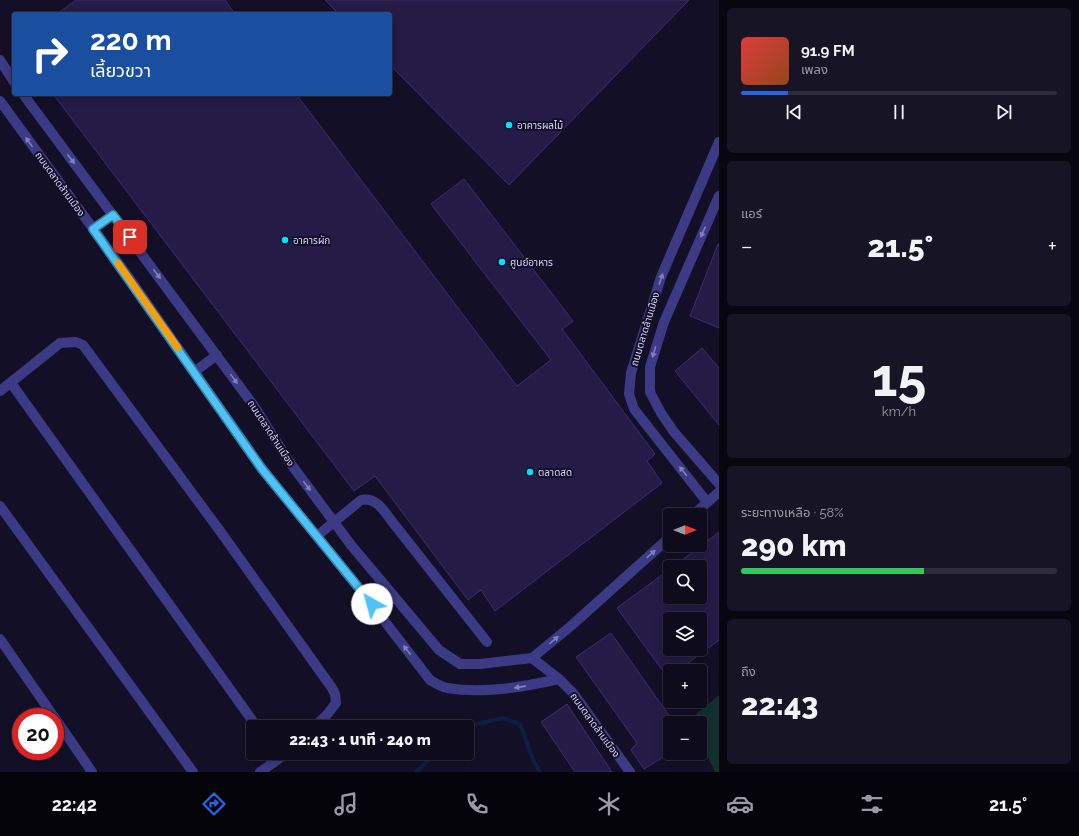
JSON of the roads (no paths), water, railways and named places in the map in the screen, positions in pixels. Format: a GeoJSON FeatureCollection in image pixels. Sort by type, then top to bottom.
{"type":"FeatureCollection","features":[{"type":"Feature","properties":{"kind":"street"},"geometry":{"type":"LineString","coordinates":[[0,60],[12,79]]}},
{"type":"Feature","properties":{"kind":"street","name":"ถนนตลาดล้านเมือง"},"geometry":{"type":"LineString","coordinates":[[24,96],[254,406],[288,460],[351,545],[438,650],[460,664],[480,664],[532,658],[559,679],[573,693],[630,772]]}},
{"type":"Feature","properties":{"kind":"street","name":"ถนนตลาดล้านเมือง"},"geometry":{"type":"LineString","coordinates":[[0,101],[93,229],[262,469],[362,592],[430,680],[446,688],[473,690],[523,687],[559,679]]}},
{"type":"Feature","properties":{"kind":"street","name":"ถนนตลาดล้านเมือง"},"geometry":{"type":"LineString","coordinates":[[707,502],[634,409],[629,394],[632,373],[661,277],[719,142]]}},
{"type":"Feature","properties":{"kind":"street","name":"ถนนตลาดล้านเมือง"},"geometry":{"type":"LineString","coordinates":[[719,196],[664,322],[650,367],[650,392],[661,413],[674,432],[719,484]]}},
{"type":"Feature","properties":{"kind":"street"},"geometry":{"type":"LineString","coordinates":[[93,229],[113,215]]}},
{"type":"Feature","properties":{"kind":"street"},"geometry":{"type":"LineString","coordinates":[[0,391],[60,343],[76,342],[83,345],[220,531],[336,694],[336,703],[322,720]]}},
{"type":"Feature","properties":{"kind":"street"},"geometry":{"type":"LineString","coordinates":[[194,372],[217,356]]}},
{"type":"Feature","properties":{"kind":"street"},"geometry":{"type":"LineString","coordinates":[[11,383],[252,720]]}},
{"type":"Feature","properties":{"kind":"street"},"geometry":{"type":"LineString","coordinates":[[701,508],[719,492]]}},
{"type":"Feature","properties":{"kind":"street"},"geometry":{"type":"LineString","coordinates":[[317,536],[361,500],[373,500],[379,505],[487,642]]}},
{"type":"Feature","properties":{"kind":"street"},"geometry":{"type":"LineString","coordinates":[[0,506],[193,772]]}},
{"type":"Feature","properties":{"kind":"street"},"geometry":{"type":"LineString","coordinates":[[532,658],[571,626],[663,543]]}},
{"type":"Feature","properties":{"kind":"street"},"geometry":{"type":"LineString","coordinates":[[0,639],[48,708]]}},
{"type":"Feature","properties":{"kind":"street"},"geometry":{"type":"LineString","coordinates":[[64,731],[92,772]]}},
{"type":"Feature","properties":{"kind":"street"},"geometry":{"type":"LineString","coordinates":[[260,772],[274,760]]}},
{"type":"Feature","properties":{"kind":"waterway"},"geometry":{"type":"LineString","coordinates":[[474,725],[503,718],[520,724],[534,762],[540,772]]}},
{"type":"Feature","properties":{"kind":"waterway"},"geometry":{"type":"LineString","coordinates":[[416,772],[429,760]]}},
{"type":"Feature","properties":{"kind":"place","name":"อาคารผลไม้"},"geometry":{"type":"Point","coordinates":[509,125]}},
{"type":"Feature","properties":{"kind":"place","name":"อาคารผัก"},"geometry":{"type":"Point","coordinates":[285,240]}},
{"type":"Feature","properties":{"kind":"place","name":"ศูนย์อาหาร"},"geometry":{"type":"Point","coordinates":[502,262]}},
{"type":"Feature","properties":{"kind":"place","name":"ตลาดสด"},"geometry":{"type":"Point","coordinates":[530,472]}}]}
